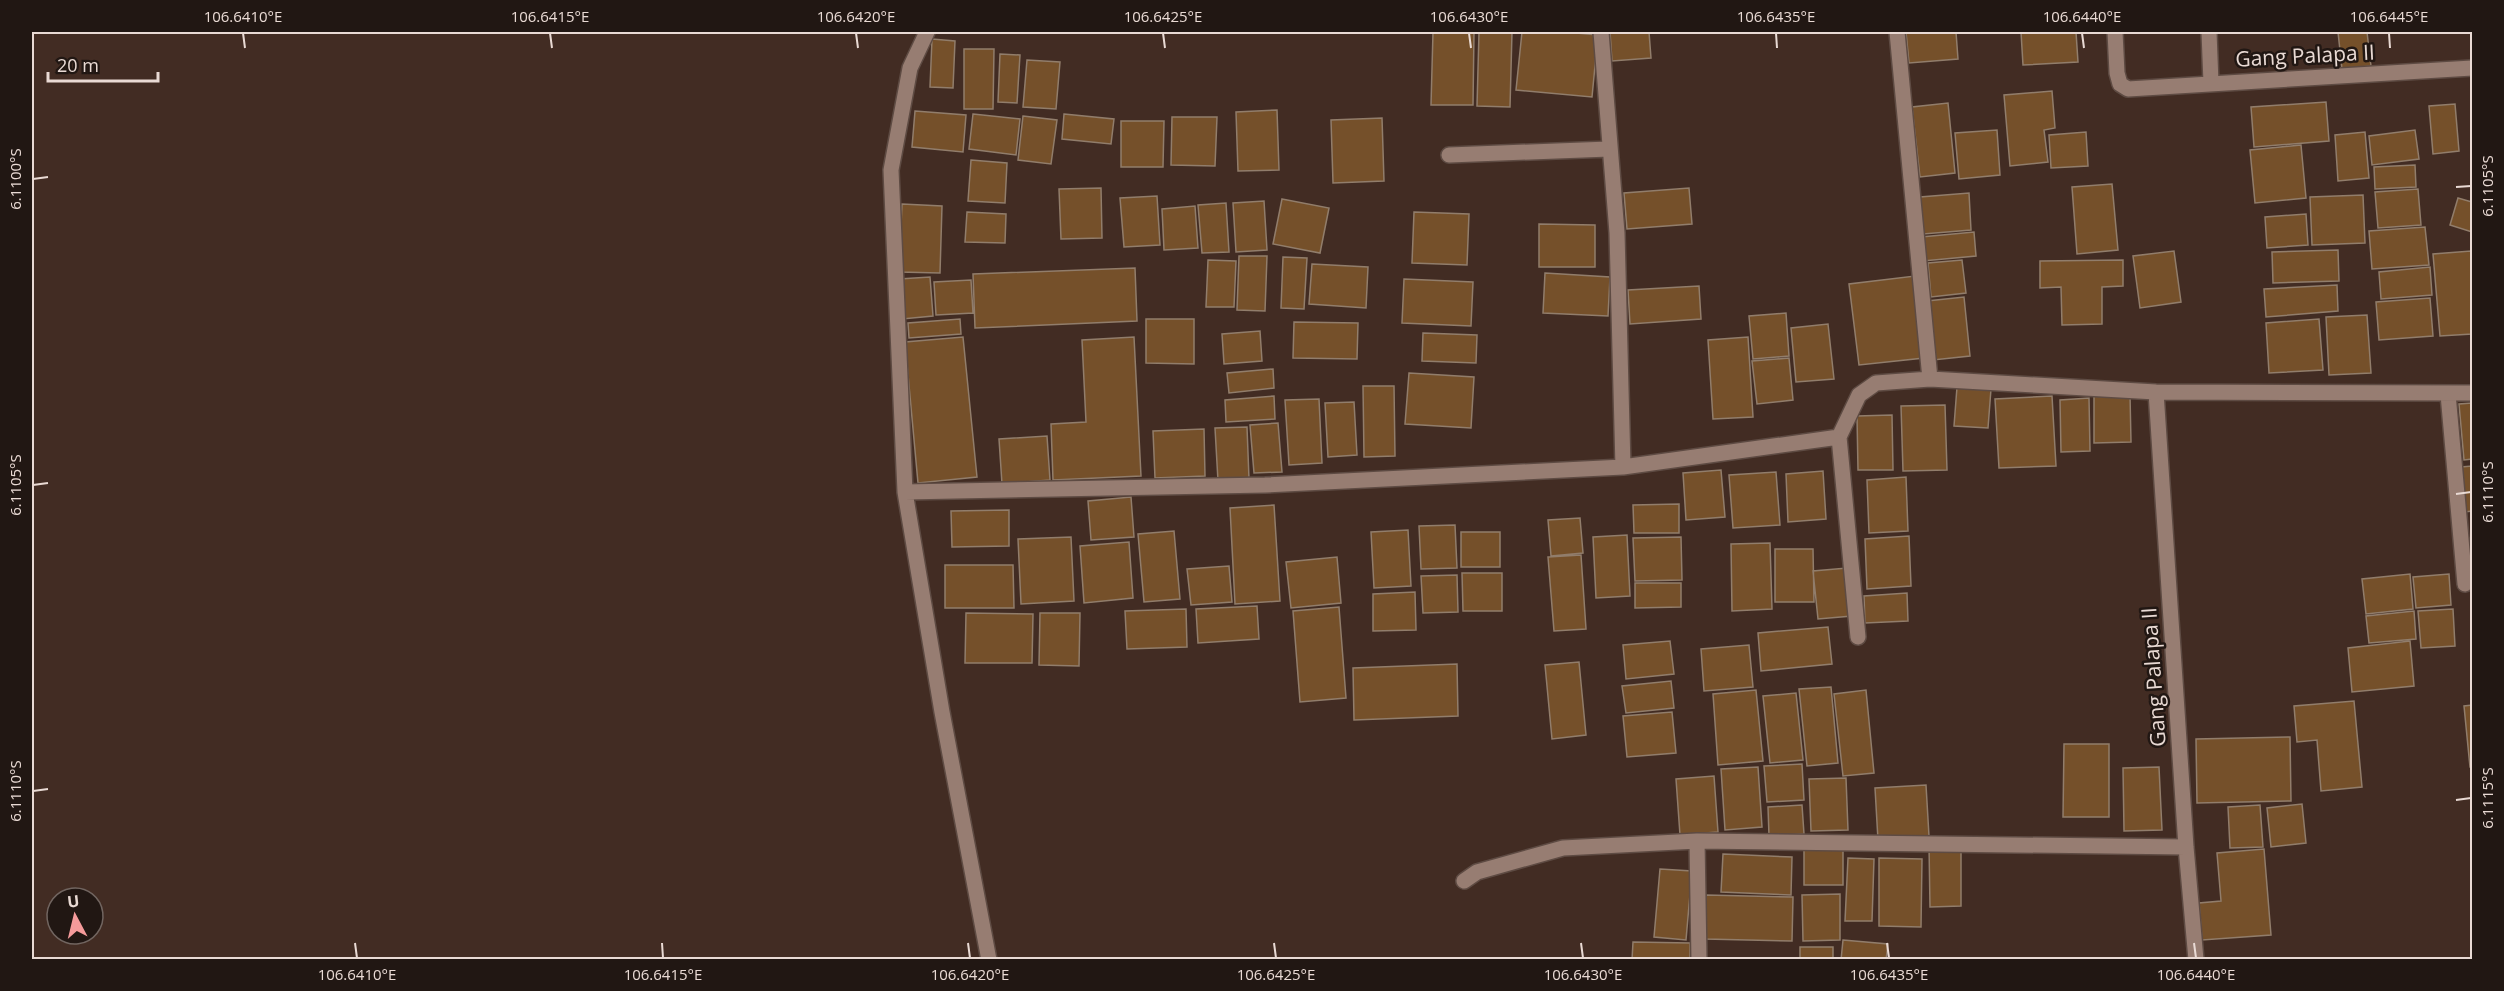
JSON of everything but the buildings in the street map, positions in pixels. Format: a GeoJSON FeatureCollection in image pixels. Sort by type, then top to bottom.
{"type":"FeatureCollection","features":[{"type":"Feature","properties":{"kind":"street"},"geometry":{"type":"LineString","coordinates":[[927,32],[910,68],[891,170],[905,492],[942,712],[988,960]]}},
{"type":"Feature","properties":{"kind":"street"},"geometry":{"type":"LineString","coordinates":[[1601,32],[1617,233],[1623,467]]}},
{"type":"Feature","properties":{"kind":"street"},"geometry":{"type":"LineString","coordinates":[[1897,32],[1930,379]]}},
{"type":"Feature","properties":{"kind":"street","name":"Gang Palapa II"},"geometry":{"type":"LineString","coordinates":[[2115,32],[2117,74],[2120,84],[2128,89],[2472,68]]}},
{"type":"Feature","properties":{"kind":"street"},"geometry":{"type":"LineString","coordinates":[[2209,32],[2211,83]]}},
{"type":"Feature","properties":{"kind":"street"},"geometry":{"type":"LineString","coordinates":[[1449,155],[1609,149]]}},
{"type":"Feature","properties":{"kind":"street"},"geometry":{"type":"LineString","coordinates":[[1858,637],[1839,437],[1859,395],[1876,384],[1930,379],[2156,392],[2472,393]]}},
{"type":"Feature","properties":{"kind":"street","name":"Gang Palapa II"},"geometry":{"type":"LineString","coordinates":[[2156,392],[2186,847],[2196,960]]}},
{"type":"Feature","properties":{"kind":"street"},"geometry":{"type":"LineString","coordinates":[[2448,394],[2465,584]]}},
{"type":"Feature","properties":{"kind":"street"},"geometry":{"type":"LineString","coordinates":[[905,492],[1265,485],[1623,467],[1839,437]]}},
{"type":"Feature","properties":{"kind":"street"},"geometry":{"type":"LineString","coordinates":[[1697,842],[1699,960]]}},
{"type":"Feature","properties":{"kind":"street"},"geometry":{"type":"LineString","coordinates":[[1464,881],[1477,872],[1563,848],[1697,842],[2186,847]]}}]}
